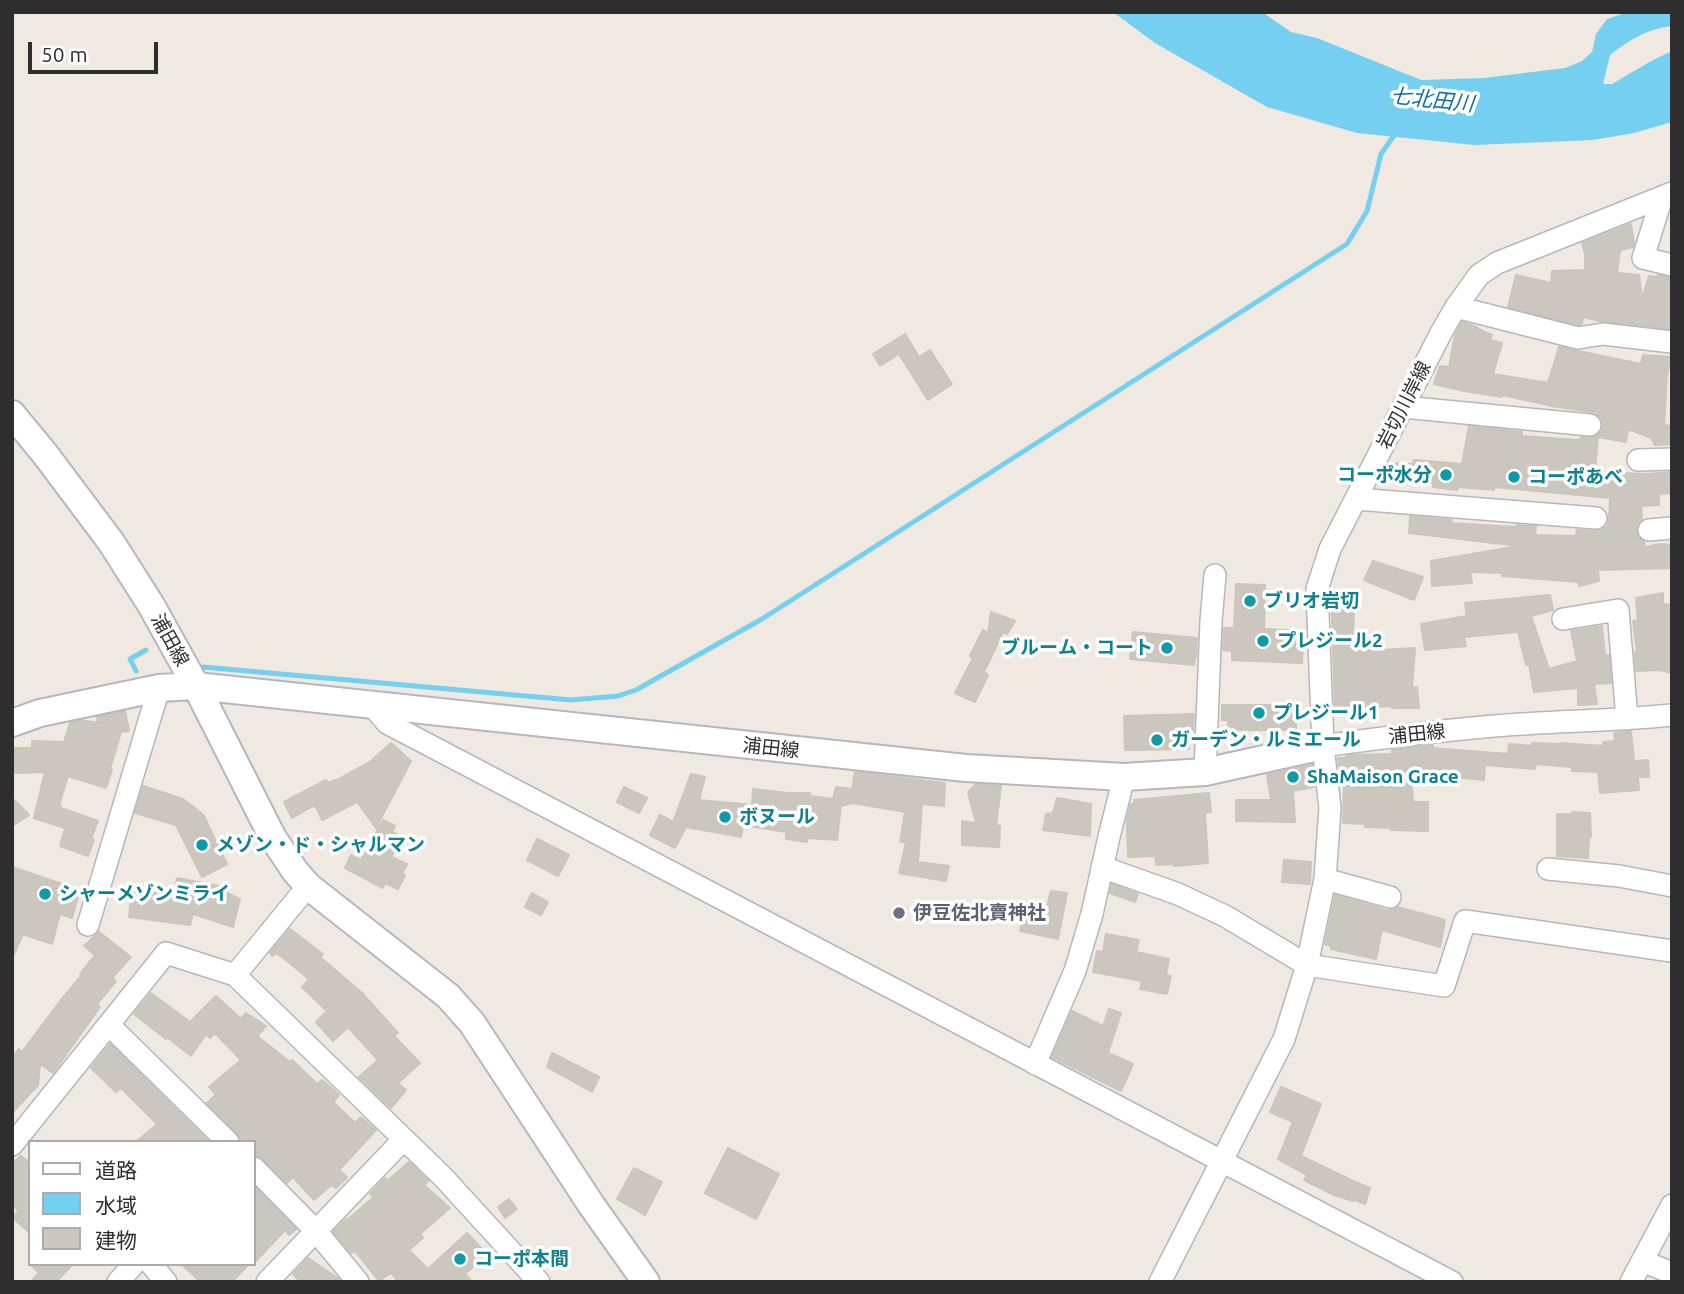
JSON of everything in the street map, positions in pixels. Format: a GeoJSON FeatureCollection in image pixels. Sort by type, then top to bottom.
{"type":"FeatureCollection","features":[{"type":"Feature","properties":{"kind":"street"},"geometry":{"type":"LineString","coordinates":[[1667,195],[1643,258],[1672,265]]}},
{"type":"Feature","properties":{"kind":"street","name":"岩切川岸線"},"geometry":{"type":"LineString","coordinates":[[1160,1282],[1284,1039],[1307,965],[1325,879],[1330,807],[1323,746],[1317,589],[1330,549],[1456,307],[1479,275],[1497,263],[1667,195]]}},
{"type":"Feature","properties":{"kind":"street"},"geometry":{"type":"LineString","coordinates":[[1456,307],[1578,338],[1603,334],[1672,342]]}},
{"type":"Feature","properties":{"kind":"street"},"geometry":{"type":"LineString","coordinates":[[1403,407],[1590,425]]}},
{"type":"Feature","properties":{"kind":"street","name":"浦田線"},"geometry":{"type":"LineString","coordinates":[[12,414],[111,542],[151,605],[196,686],[966,768],[1124,778],[1205,772],[1323,746],[1412,734],[1672,715]]}},
{"type":"Feature","properties":{"kind":"street"},"geometry":{"type":"LineString","coordinates":[[1639,460],[1672,458]]}},
{"type":"Feature","properties":{"kind":"street"},"geometry":{"type":"LineString","coordinates":[[1356,499],[1596,518]]}},
{"type":"Feature","properties":{"kind":"street"},"geometry":{"type":"LineString","coordinates":[[1649,530],[1672,528]]}},
{"type":"Feature","properties":{"kind":"street"},"geometry":{"type":"LineString","coordinates":[[1205,772],[1215,575]]}},
{"type":"Feature","properties":{"kind":"street"},"geometry":{"type":"LineString","coordinates":[[1563,619],[1618,610],[1627,719]]}},
{"type":"Feature","properties":{"kind":"street"},"geometry":{"type":"LineString","coordinates":[[12,723],[40,713],[159,688],[196,686],[274,838],[295,871],[308,886],[448,996],[472,1023],[592,1206],[646,1282]]}},
{"type":"Feature","properties":{"kind":"street"},"geometry":{"type":"LineString","coordinates":[[88,925],[159,688]]}},
{"type":"Feature","properties":{"kind":"street"},"geometry":{"type":"LineString","coordinates":[[370,703],[387,723],[1452,1282]]}},
{"type":"Feature","properties":{"kind":"street"},"geometry":{"type":"LineString","coordinates":[[1035,1064],[1075,971],[1092,914],[1124,778]]}},
{"type":"Feature","properties":{"kind":"street"},"geometry":{"type":"LineString","coordinates":[[1102,867],[1190,899],[1225,916],[1307,965],[1444,986],[1465,921],[1672,951]]}},
{"type":"Feature","properties":{"kind":"street"},"geometry":{"type":"LineString","coordinates":[[1548,869],[1619,876],[1672,886]]}},
{"type":"Feature","properties":{"kind":"street"},"geometry":{"type":"LineString","coordinates":[[1325,879],[1390,897]]}},
{"type":"Feature","properties":{"kind":"street"},"geometry":{"type":"LineString","coordinates":[[235,975],[308,886]]}},
{"type":"Feature","properties":{"kind":"street"},"geometry":{"type":"LineString","coordinates":[[21,1141],[166,953],[235,975],[443,1177],[539,1282]]}},
{"type":"Feature","properties":{"kind":"street"},"geometry":{"type":"LineString","coordinates":[[108,1025],[226,1140]]}},
{"type":"Feature","properties":{"kind":"street"},"geometry":{"type":"LineString","coordinates":[[267,1282],[404,1139]]}},
{"type":"Feature","properties":{"kind":"street"},"geometry":{"type":"LineString","coordinates":[[256,1170],[316,1231],[358,1282]]}},
{"type":"Feature","properties":{"kind":"street"},"geometry":{"type":"LineString","coordinates":[[1631,1282],[1672,1205]]}},
{"type":"Feature","properties":{"kind":"street"},"geometry":{"type":"LineString","coordinates":[[1642,1261],[1672,1273]]}},
{"type":"Feature","properties":{"kind":"street"},"geometry":{"type":"LineString","coordinates":[[118,1282],[132,1266]]}},
{"type":"Feature","properties":{"kind":"street"},"geometry":{"type":"LineString","coordinates":[[152,1266],[166,1282]]}},
{"type":"Feature","properties":{"kind":"water","name":"七北田川"},"geometry":{"type":"Polygon","coordinates":[[[1113,12],[1262,12],[1291,32],[1317,38],[1421,80],[1484,78],[1565,68],[1582,61],[1592,52],[1596,34],[1607,19],[1628,12],[1672,12],[1672,26],[1639,36],[1610,55],[1603,84],[1612,84],[1672,51],[1672,122],[1634,133],[1593,140],[1474,145],[1357,133],[1267,107],[1155,43],[1113,12]]]}},
{"type":"Feature","properties":{"kind":"building"},"geometry":{"type":"Polygon","coordinates":[[[1631,224],[1633,247],[1620,250],[1617,273],[1639,275],[1642,298],[1649,276],[1672,278],[1672,329],[1583,317],[1582,324],[1579,325],[1508,307],[1516,275],[1551,283],[1552,271],[1585,270],[1582,243],[1631,224]]]}},
{"type":"Feature","properties":{"kind":"building"},"geometry":{"type":"Polygon","coordinates":[[[1462,322],[1492,335],[1490,340],[1502,343],[1493,374],[1548,383],[1559,347],[1641,364],[1643,355],[1671,357],[1667,375],[1664,425],[1672,426],[1672,444],[1655,445],[1651,438],[1628,429],[1626,442],[1598,437],[1595,472],[1672,472],[1672,493],[1659,494],[1659,505],[1641,506],[1642,519],[1636,530],[1645,547],[1672,545],[1672,568],[1598,570],[1599,581],[1579,586],[1579,582],[1470,572],[1472,583],[1432,586],[1431,561],[1519,546],[1409,533],[1410,516],[1452,520],[1451,523],[1536,526],[1535,535],[1576,536],[1577,530],[1595,531],[1607,527],[1609,520],[1610,498],[1494,487],[1494,490],[1458,487],[1457,490],[1433,487],[1433,483],[1407,479],[1407,484],[1386,482],[1385,470],[1389,463],[1413,464],[1414,460],[1462,464],[1469,426],[1522,432],[1522,436],[1579,440],[1581,437],[1595,437],[1601,432],[1602,419],[1598,413],[1434,384],[1440,366],[1449,367],[1455,335],[1462,322]]]}},
{"type":"Feature","properties":{"kind":"building"},"geometry":{"type":"Polygon","coordinates":[[[905,334],[919,357],[930,350],[952,384],[928,400],[899,354],[880,366],[873,354],[905,334]]]}},
{"type":"Feature","properties":{"kind":"building"},"geometry":{"type":"Polygon","coordinates":[[[1373,561],[1423,577],[1414,600],[1364,580],[1373,561]]]}},
{"type":"Feature","properties":{"kind":"building","name":"プレジール2"},"geometry":{"type":"Polygon","coordinates":[[[1236,584],[1265,585],[1264,629],[1303,631],[1302,663],[1232,660],[1232,651],[1223,650],[1224,628],[1234,628],[1236,584]]]}},
{"type":"Feature","properties":{"kind":"building"},"geometry":{"type":"Polygon","coordinates":[[[1331,589],[1346,591],[1344,604],[1354,607],[1353,639],[1381,638],[1381,650],[1415,648],[1412,688],[1417,687],[1419,708],[1335,708],[1331,589]]]}},
{"type":"Feature","properties":{"kind":"building"},"geometry":{"type":"Polygon","coordinates":[[[1663,593],[1663,604],[1672,605],[1672,673],[1659,670],[1636,671],[1637,651],[1633,621],[1638,620],[1636,598],[1663,593]]]}},
{"type":"Feature","properties":{"kind":"building"},"geometry":{"type":"Polygon","coordinates":[[[1550,595],[1553,610],[1531,616],[1549,669],[1577,661],[1571,631],[1602,626],[1605,655],[1609,655],[1611,683],[1594,684],[1597,704],[1578,705],[1578,688],[1534,692],[1529,665],[1526,665],[1518,632],[1464,637],[1466,646],[1425,650],[1421,624],[1467,616],[1465,603],[1550,595]]]}},
{"type":"Feature","properties":{"kind":"building"},"geometry":{"type":"Polygon","coordinates":[[[991,612],[1015,621],[1007,634],[1003,632],[984,672],[988,675],[975,702],[955,693],[973,658],[970,656],[983,630],[988,633],[991,612]]]}},
{"type":"Feature","properties":{"kind":"building","name":"ブルーム・コート"},"geometry":{"type":"Polygon","coordinates":[[[1133,632],[1197,638],[1194,665],[1130,659],[1133,632]]]}},
{"type":"Feature","properties":{"kind":"building","name":"プレジール1"},"geometry":{"type":"Polygon","coordinates":[[[1222,705],[1297,705],[1296,730],[1228,730],[1228,720],[1222,720],[1222,705]]]}},
{"type":"Feature","properties":{"kind":"building"},"geometry":{"type":"Polygon","coordinates":[[[125,711],[129,731],[121,732],[106,788],[68,776],[59,805],[98,821],[88,856],[60,846],[65,828],[34,818],[45,772],[12,773],[12,748],[32,748],[32,741],[64,742],[70,723],[81,720],[98,723],[97,717],[125,711]]]}},
{"type":"Feature","properties":{"kind":"building","name":"ガーデン・ルミエール"},"geometry":{"type":"Polygon","coordinates":[[[1194,714],[1193,732],[1188,732],[1189,749],[1125,750],[1124,716],[1194,714]]]}},
{"type":"Feature","properties":{"kind":"building"},"geometry":{"type":"Polygon","coordinates":[[[1631,731],[1634,761],[1648,760],[1649,777],[1638,777],[1639,790],[1600,793],[1598,772],[1572,771],[1572,767],[1536,764],[1535,769],[1485,765],[1484,780],[1453,777],[1454,769],[1422,769],[1422,774],[1411,774],[1413,802],[1428,802],[1428,831],[1391,830],[1365,827],[1365,824],[1343,823],[1344,782],[1340,783],[1338,758],[1392,754],[1392,750],[1433,745],[1433,748],[1508,754],[1509,744],[1604,746],[1603,742],[1615,741],[1614,733],[1631,731]]]}},
{"type":"Feature","properties":{"kind":"building"},"geometry":{"type":"Polygon","coordinates":[[[391,743],[411,761],[376,828],[357,802],[322,820],[315,805],[292,818],[284,802],[326,780],[328,783],[339,779],[370,762],[391,743]]]}},
{"type":"Feature","properties":{"kind":"building"},"geometry":{"type":"Polygon","coordinates":[[[1312,765],[1314,787],[1293,791],[1295,822],[1236,821],[1236,800],[1271,800],[1267,775],[1312,765]]]}},
{"type":"Feature","properties":{"kind":"building"},"geometry":{"type":"Polygon","coordinates":[[[855,772],[945,783],[944,806],[922,804],[918,862],[949,866],[946,881],[899,873],[906,842],[900,842],[905,812],[853,803],[841,806],[837,840],[807,838],[807,842],[786,839],[786,832],[743,825],[741,837],[686,827],[675,848],[650,835],[660,815],[673,822],[691,774],[705,777],[699,800],[752,805],[753,789],[810,793],[810,796],[833,799],[836,787],[852,789],[855,772]]]}},
{"type":"Feature","properties":{"kind":"building"},"geometry":{"type":"Polygon","coordinates":[[[976,784],[1001,786],[996,825],[1000,826],[999,847],[962,845],[962,821],[976,823],[968,792],[976,784]]]}},
{"type":"Feature","properties":{"kind":"building","name":"メゾン・ド・シャルマン"},"geometry":{"type":"Polygon","coordinates":[[[143,786],[183,799],[204,816],[227,864],[202,877],[176,825],[135,813],[143,786]]]}},
{"type":"Feature","properties":{"kind":"building"},"geometry":{"type":"Polygon","coordinates":[[[624,787],[647,798],[639,813],[617,802],[624,787]]]}},
{"type":"Feature","properties":{"kind":"building"},"geometry":{"type":"Polygon","coordinates":[[[1209,793],[1211,812],[1205,813],[1208,863],[1156,865],[1155,856],[1128,857],[1127,820],[1131,804],[1135,804],[1134,800],[1209,793]]]}},
{"type":"Feature","properties":{"kind":"building"},"geometry":{"type":"Polygon","coordinates":[[[12,798],[29,815],[12,826],[12,798]]]}},
{"type":"Feature","properties":{"kind":"building"},"geometry":{"type":"Polygon","coordinates":[[[1057,798],[1091,804],[1090,836],[1043,830],[1046,814],[1053,813],[1057,798]]]}},
{"type":"Feature","properties":{"kind":"building"},"geometry":{"type":"Polygon","coordinates":[[[1590,813],[1588,858],[1557,856],[1557,814],[1590,813]]]}},
{"type":"Feature","properties":{"kind":"building"},"geometry":{"type":"Polygon","coordinates":[[[383,820],[395,826],[392,832],[402,837],[391,857],[407,864],[398,889],[385,883],[383,888],[345,868],[351,855],[361,860],[383,820]]]}},
{"type":"Feature","properties":{"kind":"building"},"geometry":{"type":"Polygon","coordinates":[[[537,839],[569,855],[558,876],[527,860],[537,839]]]}},
{"type":"Feature","properties":{"kind":"building"},"geometry":{"type":"Polygon","coordinates":[[[1284,860],[1311,862],[1310,884],[1282,882],[1284,860]]]}},
{"type":"Feature","properties":{"kind":"building"},"geometry":{"type":"Polygon","coordinates":[[[12,867],[80,890],[72,918],[60,914],[52,944],[23,934],[12,959],[12,867]]]}},
{"type":"Feature","properties":{"kind":"building"},"geometry":{"type":"Polygon","coordinates":[[[177,878],[229,888],[227,893],[240,899],[233,927],[193,914],[190,925],[129,917],[132,889],[173,896],[177,878]]]}},
{"type":"Feature","properties":{"kind":"building"},"geometry":{"type":"Polygon","coordinates":[[[1112,884],[1138,894],[1135,902],[1110,893],[1112,884]]]}},
{"type":"Feature","properties":{"kind":"building"},"geometry":{"type":"Polygon","coordinates":[[[1051,891],[1067,893],[1058,939],[1020,931],[1025,910],[1045,915],[1051,891]]]}},
{"type":"Feature","properties":{"kind":"building"},"geometry":{"type":"Polygon","coordinates":[[[532,893],[548,902],[541,915],[525,907],[532,893]]]}},
{"type":"Feature","properties":{"kind":"building"},"geometry":{"type":"Polygon","coordinates":[[[1335,895],[1386,910],[1398,907],[1445,920],[1440,947],[1382,930],[1376,959],[1331,949],[1331,946],[1325,944],[1335,895]]]}},
{"type":"Feature","properties":{"kind":"building"},"geometry":{"type":"Polygon","coordinates":[[[290,929],[323,954],[320,957],[362,993],[398,1033],[394,1036],[420,1063],[398,1083],[406,1090],[391,1108],[359,1077],[378,1060],[348,1027],[333,1041],[316,1022],[327,1011],[302,987],[309,979],[277,953],[272,956],[270,953],[290,929]]]}},
{"type":"Feature","properties":{"kind":"building"},"geometry":{"type":"Polygon","coordinates":[[[99,932],[131,957],[112,978],[116,981],[97,1004],[100,1007],[53,1073],[40,1064],[38,1085],[12,1113],[12,1058],[19,1049],[22,1052],[82,975],[80,974],[95,955],[84,946],[99,932]]]}},
{"type":"Feature","properties":{"kind":"building"},"geometry":{"type":"Polygon","coordinates":[[[1106,934],[1139,940],[1136,952],[1169,959],[1166,975],[1171,976],[1167,994],[1140,989],[1142,981],[1093,972],[1097,951],[1103,952],[1106,934]]]}},
{"type":"Feature","properties":{"kind":"building"},"geometry":{"type":"Polygon","coordinates":[[[151,993],[190,1022],[216,996],[241,1019],[246,1013],[266,1026],[257,1036],[290,1062],[292,1060],[317,1084],[322,1080],[339,1095],[333,1102],[355,1123],[361,1117],[376,1130],[339,1170],[347,1177],[336,1188],[331,1185],[314,1200],[293,1177],[287,1183],[263,1159],[256,1156],[256,1140],[240,1140],[237,1133],[207,1103],[216,1094],[209,1087],[241,1060],[215,1033],[210,1038],[206,1034],[191,1056],[134,1014],[151,993]]]}},
{"type":"Feature","properties":{"kind":"building"},"geometry":{"type":"Polygon","coordinates":[[[1109,1009],[1121,1013],[1108,1053],[1133,1064],[1121,1091],[1052,1057],[1072,1011],[1103,1026],[1109,1009]]]}},
{"type":"Feature","properties":{"kind":"building"},"geometry":{"type":"Polygon","coordinates":[[[110,1044],[207,1140],[138,1140],[157,1124],[121,1088],[116,1092],[91,1068],[110,1044]]]}},
{"type":"Feature","properties":{"kind":"building"},"geometry":{"type":"Polygon","coordinates":[[[552,1053],[599,1077],[592,1092],[547,1067],[552,1053]]]}},
{"type":"Feature","properties":{"kind":"building"},"geometry":{"type":"Polygon","coordinates":[[[1281,1087],[1321,1104],[1301,1156],[1370,1188],[1365,1204],[1334,1195],[1304,1180],[1307,1175],[1278,1159],[1293,1122],[1270,1112],[1281,1087]]]}},
{"type":"Feature","properties":{"kind":"building"},"geometry":{"type":"Polygon","coordinates":[[[728,1148],[779,1174],[756,1219],[705,1193],[728,1148]]]}},
{"type":"Feature","properties":{"kind":"building"},"geometry":{"type":"Polygon","coordinates":[[[21,1156],[28,1161],[28,1231],[12,1217],[19,1211],[12,1205],[12,1163],[21,1156]]]}},
{"type":"Feature","properties":{"kind":"building"},"geometry":{"type":"Polygon","coordinates":[[[409,1162],[428,1181],[424,1185],[450,1208],[420,1234],[423,1238],[409,1250],[428,1269],[467,1233],[487,1254],[465,1274],[472,1282],[399,1282],[391,1273],[379,1281],[355,1251],[351,1253],[333,1232],[374,1197],[370,1194],[385,1178],[387,1181],[409,1162]]]}},
{"type":"Feature","properties":{"kind":"building"},"geometry":{"type":"Polygon","coordinates":[[[634,1168],[662,1182],[645,1215],[617,1199],[634,1168]]]}},
{"type":"Feature","properties":{"kind":"building"},"geometry":{"type":"Polygon","coordinates":[[[256,1188],[296,1229],[289,1235],[285,1230],[256,1261],[256,1188]]]}},
{"type":"Feature","properties":{"kind":"building"},"geometry":{"type":"Polygon","coordinates":[[[509,1199],[517,1209],[505,1218],[498,1207],[509,1199]]]}},
{"type":"Feature","properties":{"kind":"building"},"geometry":{"type":"Polygon","coordinates":[[[308,1258],[341,1282],[301,1282],[293,1274],[308,1258]]]}},
{"type":"Feature","properties":{"kind":"building"},"geometry":{"type":"Polygon","coordinates":[[[32,1266],[71,1266],[56,1282],[31,1282],[39,1273],[32,1266]]]}},
{"type":"Feature","properties":{"kind":"building"},"geometry":{"type":"Polygon","coordinates":[[[183,1266],[247,1266],[232,1282],[201,1282],[183,1266]]]}},
{"type":"Feature","properties":{"kind":"waterway"},"geometry":{"type":"LineString","coordinates":[[203,667],[571,700],[618,696],[636,690],[762,619],[1347,244],[1367,211],[1381,154],[1395,134]]}},
{"type":"Feature","properties":{"kind":"waterway"},"geometry":{"type":"LineString","coordinates":[[136,671],[130,659],[146,650]]}},
{"type":"Feature","properties":{"kind":"place","name":"コーポ水分"},"geometry":{"type":"Point","coordinates":[1446,475]}},
{"type":"Feature","properties":{"kind":"place","name":"コーポあべ"},"geometry":{"type":"Point","coordinates":[1514,477]}},
{"type":"Feature","properties":{"kind":"place","name":"ブリオ岩切"},"geometry":{"type":"Point","coordinates":[1250,601]}},
{"type":"Feature","properties":{"kind":"place","name":"プレジール2"},"geometry":{"type":"Point","coordinates":[1263,641]}},
{"type":"Feature","properties":{"kind":"place","name":"ブルーム・コート"},"geometry":{"type":"Point","coordinates":[1167,648]}},
{"type":"Feature","properties":{"kind":"place","name":"プレジール1"},"geometry":{"type":"Point","coordinates":[1259,713]}},
{"type":"Feature","properties":{"kind":"place","name":"ガーデン・ルミエール"},"geometry":{"type":"Point","coordinates":[1157,740]}},
{"type":"Feature","properties":{"kind":"place","name":"ShaMaison Grace"},"geometry":{"type":"Point","coordinates":[1293,777]}},
{"type":"Feature","properties":{"kind":"place","name":"ボヌール"},"geometry":{"type":"Point","coordinates":[725,817]}},
{"type":"Feature","properties":{"kind":"place","name":"メゾン・ド・シャルマン"},"geometry":{"type":"Point","coordinates":[202,845]}},
{"type":"Feature","properties":{"kind":"place","name":"シャーメゾンミライ"},"geometry":{"type":"Point","coordinates":[45,894]}},
{"type":"Feature","properties":{"kind":"place","name":"伊豆佐北賣神社"},"geometry":{"type":"Point","coordinates":[899,913]}},
{"type":"Feature","properties":{"kind":"place","name":"コーポ本間"},"geometry":{"type":"Point","coordinates":[460,1259]}}]}
